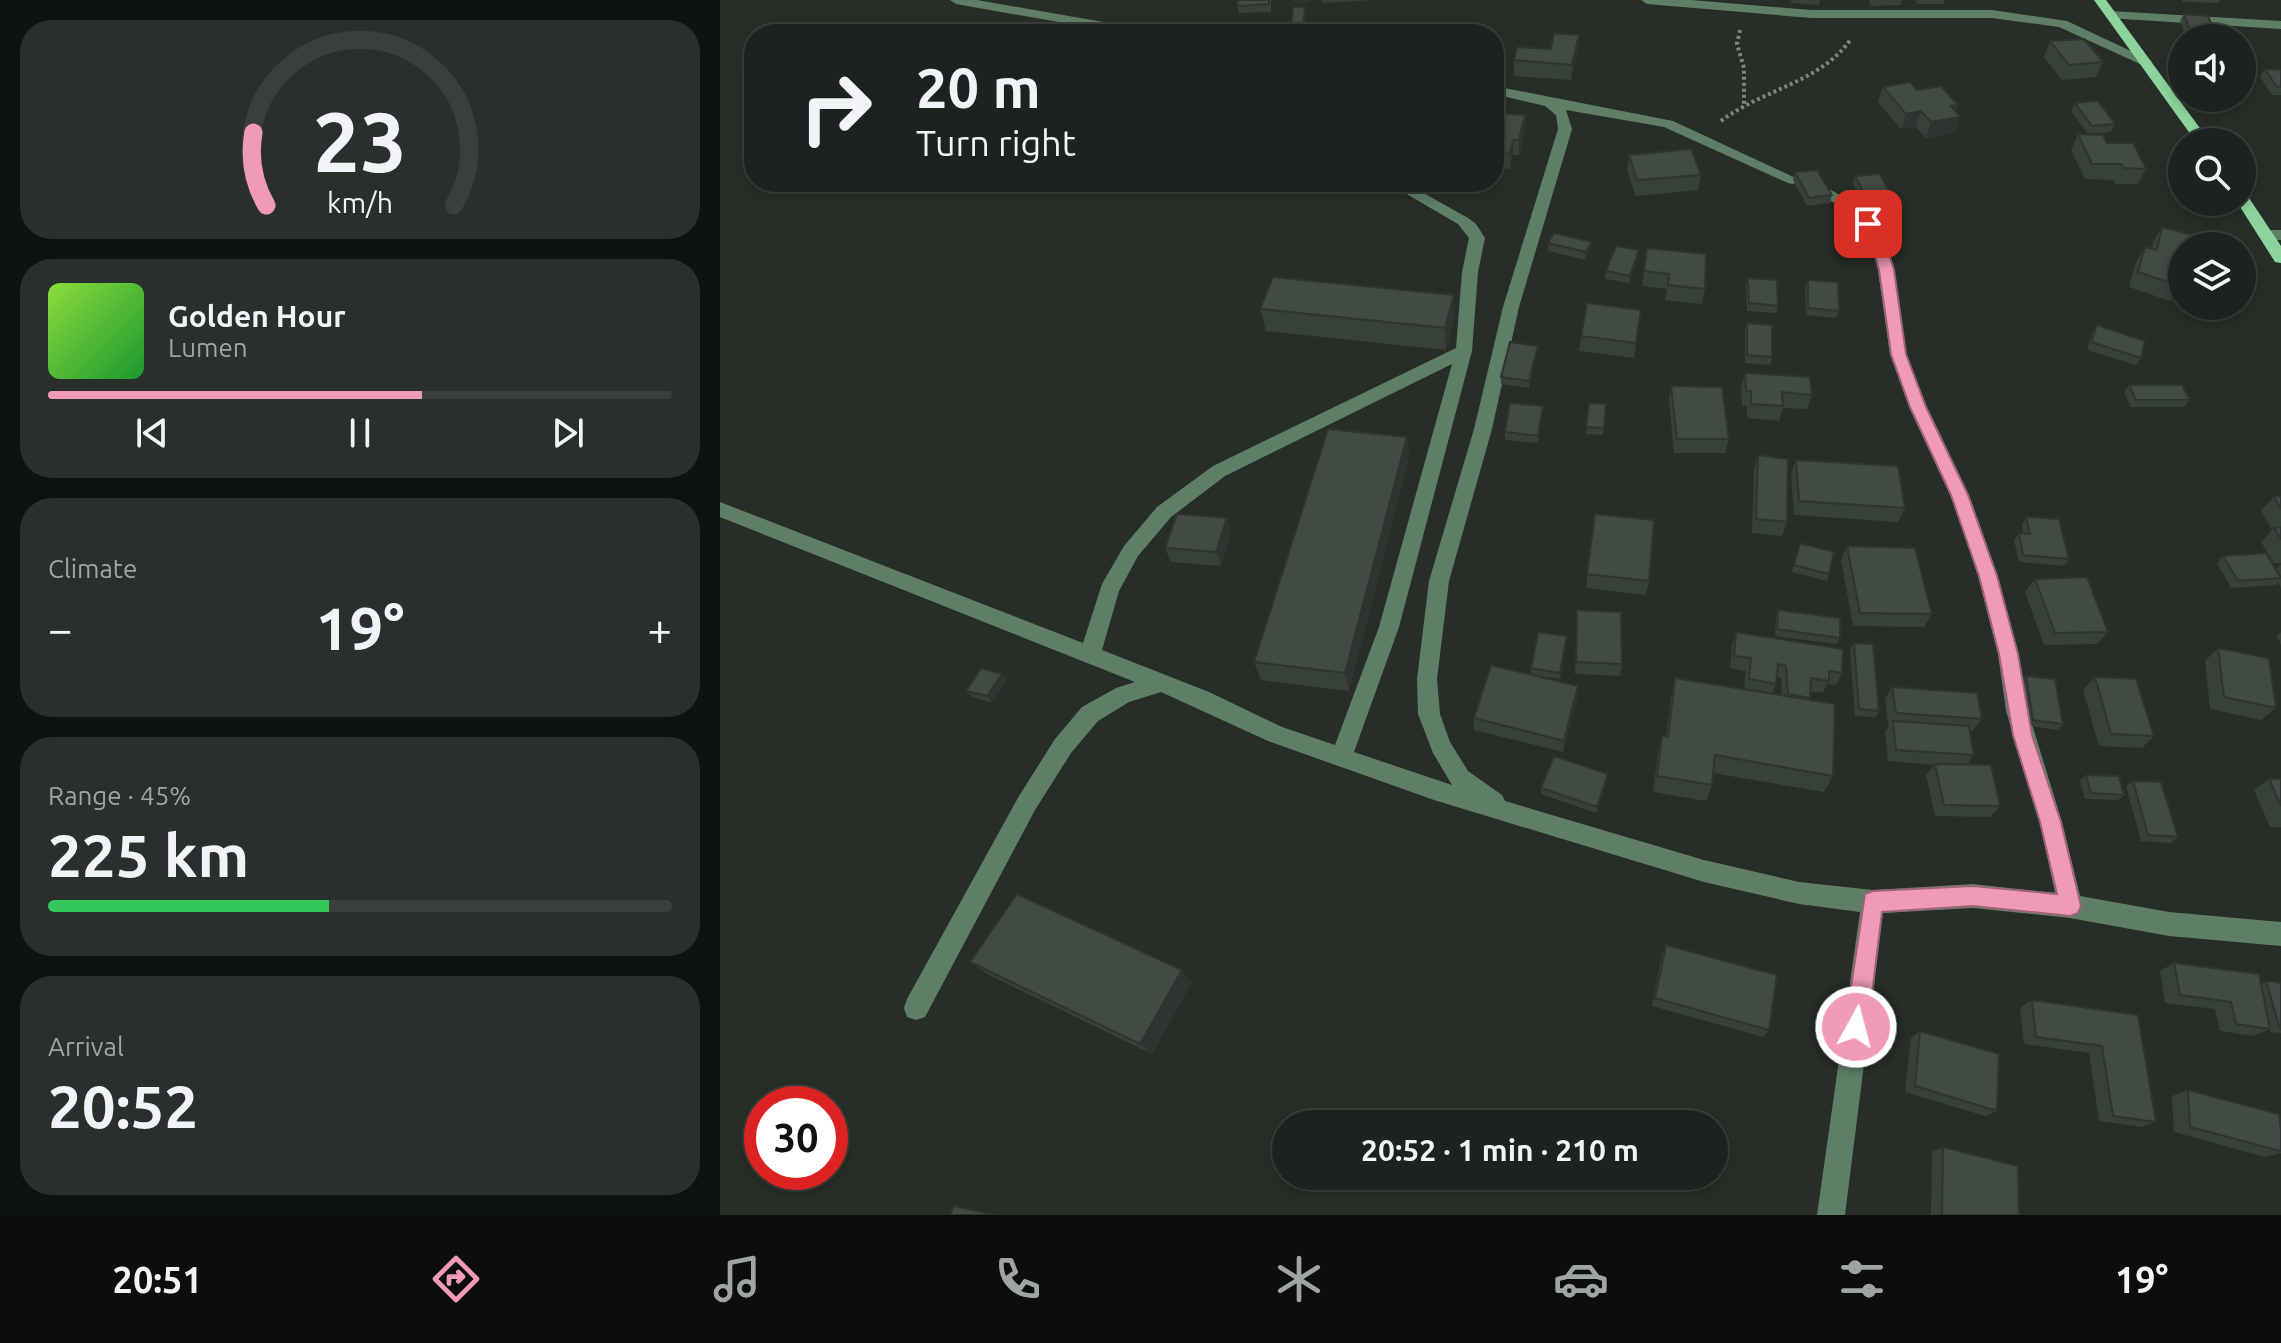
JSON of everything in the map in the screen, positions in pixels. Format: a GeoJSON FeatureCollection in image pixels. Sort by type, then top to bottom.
{"type":"FeatureCollection","features":[{"type":"Feature","properties":{"kind":"main road"},"geometry":{"type":"LineString","coordinates":[[2100,0],[2193,128]]}},
{"type":"Feature","properties":{"kind":"main road"},"geometry":{"type":"LineString","coordinates":[[2256,214],[2274,235],[2281,258]]}},
{"type":"Feature","properties":{"kind":"street"},"geometry":{"type":"LineString","coordinates":[[956,0],[1092,24]]}},
{"type":"Feature","properties":{"kind":"street"},"geometry":{"type":"LineString","coordinates":[[1647,0],[1859,16],[1992,14],[2020,17],[2079,29],[2145,61]]}},
{"type":"Feature","properties":{"kind":"street"},"geometry":{"type":"LineString","coordinates":[[2111,15],[2281,25]]}},
{"type":"Feature","properties":{"kind":"street"},"geometry":{"type":"LineString","coordinates":[[1504,92],[1636,117],[1702,138],[1793,180]]}},
{"type":"Feature","properties":{"kind":"street"},"geometry":{"type":"LineString","coordinates":[[1507,811],[1460,778],[1441,746],[1429,714],[1427,679],[1439,581],[1483,429],[1511,307],[1565,129],[1563,114],[1550,103]]}},
{"type":"Feature","properties":{"kind":"street"},"geometry":{"type":"LineString","coordinates":[[1823,191],[1856,209],[1879,244],[1886,270],[1898,354],[1918,407],[1960,495],[1988,576],[2008,654],[2023,735],[2051,822],[2070,906]]}},
{"type":"Feature","properties":{"kind":"street"},"geometry":{"type":"LineString","coordinates":[[1341,759],[1389,627],[1464,351],[1476,232],[1411,192]]}},
{"type":"Feature","properties":{"kind":"street"},"geometry":{"type":"LineString","coordinates":[[1090,655],[1109,590],[1131,551],[1164,512],[1219,471],[1464,351]]}},
{"type":"Feature","properties":{"kind":"street"},"geometry":{"type":"LineString","coordinates":[[720,509],[1161,683],[1341,759],[1704,871],[1799,893],[1873,902],[1973,896],[2070,906],[2169,924],[2281,934]]}},
{"type":"Feature","properties":{"kind":"street"},"geometry":{"type":"LineString","coordinates":[[916,1008],[1027,803],[1063,746],[1090,714],[1123,695],[1161,683]]}},
{"type":"Feature","properties":{"kind":"street"},"geometry":{"type":"LineString","coordinates":[[1831,1215],[1873,902]]}},
{"type":"Feature","properties":{"kind":"path"},"geometry":{"type":"LineString","coordinates":[[1744,104],[1744,68],[1737,44],[1745,9]]}},
{"type":"Feature","properties":{"kind":"path"},"geometry":{"type":"LineString","coordinates":[[1702,138],[1744,104],[1806,80],[1826,68],[1845,49],[1859,16]]}},
{"type":"Feature","properties":{"kind":"building"},"geometry":{"type":"Polygon","coordinates":[[[1238,0],[1269,0],[1269,4],[1237,6],[1238,0]]]}},
{"type":"Feature","properties":{"kind":"building"},"geometry":{"type":"Polygon","coordinates":[[[1293,7],[1305,7],[1303,24],[1291,24],[1293,7]]]}},
{"type":"Feature","properties":{"kind":"building"},"geometry":{"type":"Polygon","coordinates":[[[2184,14],[2208,16],[2211,24],[2188,24],[2184,14]]]}},
{"type":"Feature","properties":{"kind":"building"},"geometry":{"type":"Polygon","coordinates":[[[1554,33],[1579,35],[1572,65],[1514,60],[1517,47],[1551,49],[1554,33]]]}},
{"type":"Feature","properties":{"kind":"building"},"geometry":{"type":"Polygon","coordinates":[[[2084,39],[2103,62],[2069,65],[2050,41],[2084,39]]]}},
{"type":"Feature","properties":{"kind":"building"},"geometry":{"type":"Polygon","coordinates":[[[2265,69],[2281,70],[2281,87],[2277,87],[2265,69]]]}},
{"type":"Feature","properties":{"kind":"building"},"geometry":{"type":"Polygon","coordinates":[[[1910,82],[1917,90],[1941,86],[1958,105],[1951,106],[1960,117],[1931,122],[1921,111],[1906,114],[1883,87],[1910,82]]]}},
{"type":"Feature","properties":{"kind":"building"},"geometry":{"type":"Polygon","coordinates":[[[2098,101],[2115,124],[2092,126],[2075,103],[2098,101]]]}},
{"type":"Feature","properties":{"kind":"building"},"geometry":{"type":"Polygon","coordinates":[[[1504,114],[1525,115],[1519,140],[1513,140],[1510,154],[1504,153],[1504,114]]]}},
{"type":"Feature","properties":{"kind":"building"},"geometry":{"type":"Polygon","coordinates":[[[2078,134],[2103,135],[2107,143],[2133,143],[2146,169],[2124,168],[2121,164],[2092,164],[2078,134]]]}},
{"type":"Feature","properties":{"kind":"building"},"geometry":{"type":"Polygon","coordinates":[[[1691,149],[1701,175],[1637,180],[1629,155],[1691,149]]]}},
{"type":"Feature","properties":{"kind":"building"},"geometry":{"type":"Polygon","coordinates":[[[1817,170],[1832,195],[1809,198],[1795,172],[1817,170]]]}},
{"type":"Feature","properties":{"kind":"building"},"geometry":{"type":"Polygon","coordinates":[[[1880,174],[1891,195],[1866,197],[1855,176],[1880,174]]]}},
{"type":"Feature","properties":{"kind":"building"},"geometry":{"type":"Polygon","coordinates":[[[2162,227],[2181,232],[2168,232],[2168,282],[2138,272],[2145,247],[2157,250],[2162,227]]]}},
{"type":"Feature","properties":{"kind":"building"},"geometry":{"type":"Polygon","coordinates":[[[1554,233],[1592,242],[1586,252],[1548,243],[1554,233]]]}},
{"type":"Feature","properties":{"kind":"building"},"geometry":{"type":"Polygon","coordinates":[[[1616,246],[1639,250],[1630,276],[1606,271],[1616,246]]]}},
{"type":"Feature","properties":{"kind":"building"},"geometry":{"type":"Polygon","coordinates":[[[1647,248],[1706,254],[1705,289],[1668,285],[1669,274],[1644,271],[1647,248]]]}},
{"type":"Feature","properties":{"kind":"building"},"geometry":{"type":"Polygon","coordinates":[[[1273,277],[1454,295],[1445,328],[1260,309],[1273,277]]]}},
{"type":"Feature","properties":{"kind":"building"},"geometry":{"type":"Polygon","coordinates":[[[1748,278],[1777,280],[1778,306],[1749,303],[1748,278]]]}},
{"type":"Feature","properties":{"kind":"building"},"geometry":{"type":"Polygon","coordinates":[[[1808,280],[1838,282],[1839,311],[1808,308],[1808,280]]]}},
{"type":"Feature","properties":{"kind":"building"},"geometry":{"type":"Polygon","coordinates":[[[1587,303],[1641,310],[1636,343],[1581,336],[1587,303]]]}},
{"type":"Feature","properties":{"kind":"building"},"geometry":{"type":"Polygon","coordinates":[[[1747,323],[1772,325],[1772,357],[1747,355],[1747,323]]]}},
{"type":"Feature","properties":{"kind":"building"},"geometry":{"type":"Polygon","coordinates":[[[2097,325],[2145,341],[2141,358],[2091,342],[2097,325]]]}},
{"type":"Feature","properties":{"kind":"building"},"geometry":{"type":"Polygon","coordinates":[[[1510,342],[1538,346],[1529,381],[1501,377],[1510,342]]]}},
{"type":"Feature","properties":{"kind":"building"},"geometry":{"type":"Polygon","coordinates":[[[1745,373],[1810,377],[1812,395],[1782,392],[1783,406],[1751,404],[1751,391],[1746,391],[1745,373]]]}},
{"type":"Feature","properties":{"kind":"building"},"geometry":{"type":"Polygon","coordinates":[[[2129,385],[2182,385],[2190,400],[2136,400],[2129,385]]]}},
{"type":"Feature","properties":{"kind":"building"},"geometry":{"type":"Polygon","coordinates":[[[1671,386],[1722,387],[1729,439],[1677,439],[1671,386]]]}},
{"type":"Feature","properties":{"kind":"building"},"geometry":{"type":"Polygon","coordinates":[[[1510,403],[1543,406],[1538,436],[1505,432],[1510,403]]]}},
{"type":"Feature","properties":{"kind":"building"},"geometry":{"type":"Polygon","coordinates":[[[1589,403],[1606,404],[1604,428],[1586,427],[1589,403]]]}},
{"type":"Feature","properties":{"kind":"building"},"geometry":{"type":"Polygon","coordinates":[[[1328,429],[1407,437],[1345,673],[1254,662],[1328,429]]]}},
{"type":"Feature","properties":{"kind":"building"},"geometry":{"type":"Polygon","coordinates":[[[1758,455],[1788,459],[1787,522],[1756,519],[1758,455]]]}},
{"type":"Feature","properties":{"kind":"building"},"geometry":{"type":"Polygon","coordinates":[[[1796,460],[1898,466],[1905,508],[1799,501],[1796,460]]]}},
{"type":"Feature","properties":{"kind":"building"},"geometry":{"type":"Polygon","coordinates":[[[2281,496],[2281,508],[2274,497],[2281,496]]]}},
{"type":"Feature","properties":{"kind":"building"},"geometry":{"type":"Polygon","coordinates":[[[1177,514],[1227,518],[1216,552],[1165,548],[1177,514]]]}},
{"type":"Feature","properties":{"kind":"building"},"geometry":{"type":"Polygon","coordinates":[[[1595,514],[1654,520],[1649,581],[1587,574],[1595,514]]]}},
{"type":"Feature","properties":{"kind":"building"},"geometry":{"type":"Polygon","coordinates":[[[2026,517],[2059,519],[2069,559],[2023,555],[2019,533],[2030,534],[2026,517]]]}},
{"type":"Feature","properties":{"kind":"building"},"geometry":{"type":"Polygon","coordinates":[[[2281,527],[2281,539],[2274,528],[2281,527]]]}},
{"type":"Feature","properties":{"kind":"building"},"geometry":{"type":"Polygon","coordinates":[[[1800,543],[1834,552],[1829,574],[1794,565],[1800,543]]]}},
{"type":"Feature","properties":{"kind":"building"},"geometry":{"type":"Polygon","coordinates":[[[1847,546],[1915,548],[1932,614],[1860,613],[1847,546]]]}},
{"type":"Feature","properties":{"kind":"building"},"geometry":{"type":"Polygon","coordinates":[[[2266,553],[2281,578],[2238,581],[2223,556],[2266,553]]]}},
{"type":"Feature","properties":{"kind":"building"},"geometry":{"type":"Polygon","coordinates":[[[2087,577],[2108,632],[2055,633],[2035,579],[2087,577]]]}},
{"type":"Feature","properties":{"kind":"building"},"geometry":{"type":"Polygon","coordinates":[[[1577,610],[1621,612],[1622,664],[1576,662],[1577,610]]]}},
{"type":"Feature","properties":{"kind":"building"},"geometry":{"type":"Polygon","coordinates":[[[1778,610],[1840,618],[1840,638],[1777,629],[1778,610]]]}},
{"type":"Feature","properties":{"kind":"building"},"geometry":{"type":"Polygon","coordinates":[[[1538,632],[1567,636],[1560,673],[1531,668],[1538,632]]]}},
{"type":"Feature","properties":{"kind":"building"},"geometry":{"type":"Polygon","coordinates":[[[1736,632],[1843,649],[1842,673],[1829,671],[1829,681],[1811,678],[1810,698],[1788,694],[1786,666],[1778,664],[1776,684],[1749,679],[1751,658],[1734,656],[1736,632]]]}},
{"type":"Feature","properties":{"kind":"building"},"geometry":{"type":"Polygon","coordinates":[[[1854,643],[1873,644],[1879,711],[1859,709],[1854,643]]]}},
{"type":"Feature","properties":{"kind":"building"},"geometry":{"type":"Polygon","coordinates":[[[2218,648],[2269,658],[2276,708],[2224,697],[2218,648]]]}},
{"type":"Feature","properties":{"kind":"building"},"geometry":{"type":"Polygon","coordinates":[[[1491,665],[1578,686],[1564,741],[1474,718],[1491,665]]]}},
{"type":"Feature","properties":{"kind":"building"},"geometry":{"type":"Polygon","coordinates":[[[981,668],[1002,674],[987,696],[966,691],[981,668]]]}},
{"type":"Feature","properties":{"kind":"building"},"geometry":{"type":"Polygon","coordinates":[[[2026,676],[2055,679],[2063,724],[2033,720],[2026,676]]]}},
{"type":"Feature","properties":{"kind":"building"},"geometry":{"type":"Polygon","coordinates":[[[2095,677],[2136,679],[2154,736],[2111,734],[2095,677]]]}},
{"type":"Feature","properties":{"kind":"building"},"geometry":{"type":"Polygon","coordinates":[[[1675,678],[1835,704],[1833,776],[1715,755],[1712,785],[1657,776],[1662,736],[1668,737],[1675,678]]]}},
{"type":"Feature","properties":{"kind":"building"},"geometry":{"type":"Polygon","coordinates":[[[1892,687],[1977,693],[1982,719],[1896,713],[1892,687]]]}},
{"type":"Feature","properties":{"kind":"building"},"geometry":{"type":"Polygon","coordinates":[[[1893,721],[1969,726],[1974,755],[1896,750],[1893,721]]]}},
{"type":"Feature","properties":{"kind":"building"},"geometry":{"type":"Polygon","coordinates":[[[1554,756],[1608,774],[1597,807],[1541,788],[1554,756]]]}},
{"type":"Feature","properties":{"kind":"building"},"geometry":{"type":"Polygon","coordinates":[[[1935,764],[1991,765],[2000,806],[1944,805],[1935,764]]]}},
{"type":"Feature","properties":{"kind":"building"},"geometry":{"type":"Polygon","coordinates":[[[2086,775],[2119,776],[2124,795],[2091,793],[2086,775]]]}},
{"type":"Feature","properties":{"kind":"building"},"geometry":{"type":"Polygon","coordinates":[[[2269,779],[2281,779],[2281,806],[2269,779]]]}},
{"type":"Feature","properties":{"kind":"building"},"geometry":{"type":"Polygon","coordinates":[[[2133,781],[2161,782],[2178,837],[2148,835],[2133,781]]]}},
{"type":"Feature","properties":{"kind":"building"},"geometry":{"type":"Polygon","coordinates":[[[1017,894],[1182,970],[1140,1044],[970,962],[1017,894]]]}},
{"type":"Feature","properties":{"kind":"building"},"geometry":{"type":"Polygon","coordinates":[[[1666,945],[1777,975],[1769,1030],[1655,998],[1666,945]]]}},
{"type":"Feature","properties":{"kind":"building"},"geometry":{"type":"Polygon","coordinates":[[[2174,963],[2259,974],[2270,1029],[2236,1024],[2231,1002],[2180,995],[2174,963]]]}},
{"type":"Feature","properties":{"kind":"building"},"geometry":{"type":"Polygon","coordinates":[[[2266,981],[2281,983],[2281,1029],[2280,1029],[2266,981]]]}},
{"type":"Feature","properties":{"kind":"building"},"geometry":{"type":"Polygon","coordinates":[[[2032,1000],[2138,1015],[2156,1122],[2113,1116],[2102,1046],[2036,1037],[2032,1000]]]}},
{"type":"Feature","properties":{"kind":"building"},"geometry":{"type":"Polygon","coordinates":[[[1920,1031],[1999,1054],[1997,1111],[1915,1086],[1920,1031]]]}},
{"type":"Feature","properties":{"kind":"building"},"geometry":{"type":"Polygon","coordinates":[[[2188,1090],[2279,1114],[2281,1151],[2190,1127],[2188,1090]]]}},
{"type":"Feature","properties":{"kind":"building"},"geometry":{"type":"Polygon","coordinates":[[[1943,1147],[2018,1166],[2019,1215],[1942,1215],[1943,1147]]]}},
{"type":"Feature","properties":{"kind":"building"},"geometry":{"type":"Polygon","coordinates":[[[954,1206],[994,1215],[950,1215],[954,1206]]]}},
{"type":"Feature","properties":{"kind":"route"},"geometry":{"type":"LineString","coordinates":[[1856,1027],[1873,902],[1973,896],[2070,906],[2051,822],[2017,711],[2008,654],[1988,576],[1960,495],[1918,407],[1898,354],[1886,270],[1879,244],[1868,224]]}}]}
